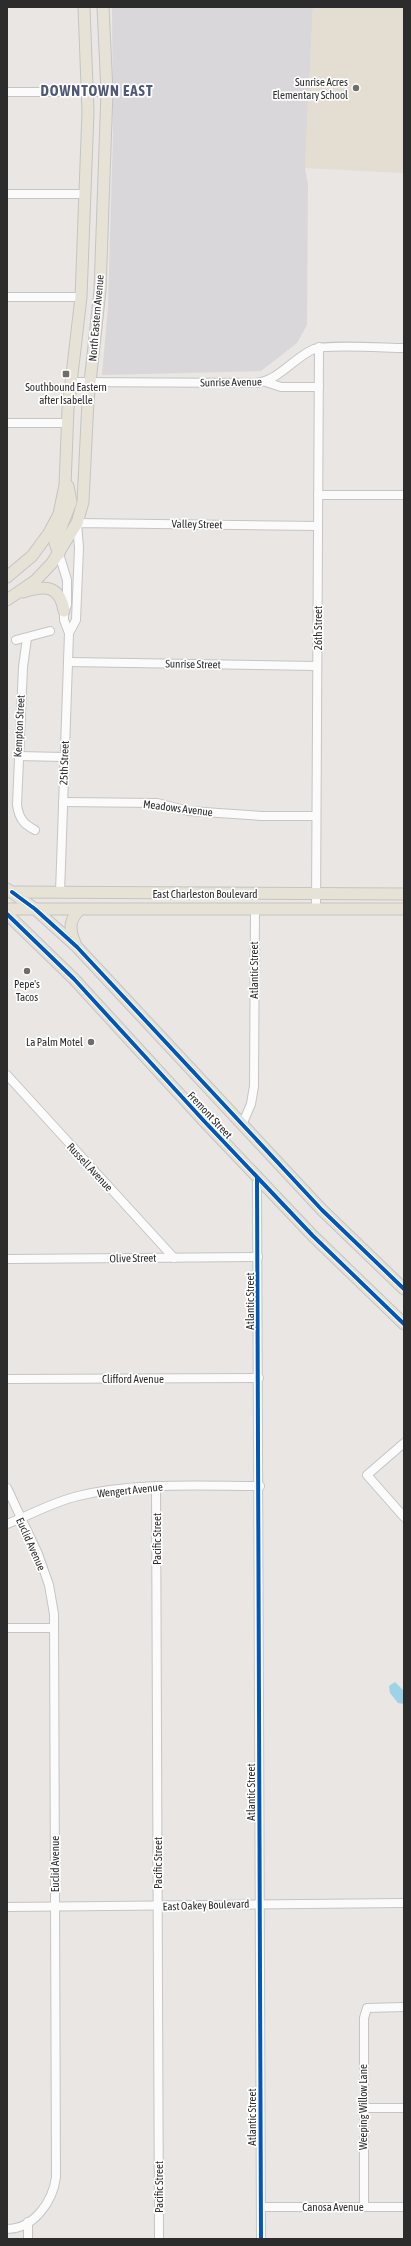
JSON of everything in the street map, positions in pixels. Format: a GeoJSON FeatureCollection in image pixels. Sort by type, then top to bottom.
{"type":"FeatureCollection","features":[{"type":"Feature","properties":{"kind":"main road","name":"North Eastern Avenue"},"geometry":{"type":"LineString","coordinates":[[7,577],[32,556],[49,533],[59,514],[66,477],[67,423],[70,382],[80,296],[88,92],[84,7]]}},
{"type":"Feature","properties":{"kind":"main road","name":"North Eastern Avenue"},"geometry":{"type":"LineString","coordinates":[[11,597],[36,580],[59,554],[77,523],[85,484],[90,382],[100,290],[107,92],[103,7]]}},
{"type":"Feature","properties":{"kind":"main road"},"geometry":{"type":"LineString","coordinates":[[59,554],[55,543],[71,502],[66,477]]}},
{"type":"Feature","properties":{"kind":"main road"},"geometry":{"type":"LineString","coordinates":[[11,597],[38,589],[49,589],[60,595],[64,611]]}},
{"type":"Feature","properties":{"kind":"main road","name":"East Charleston Boulevard"},"geometry":{"type":"LineString","coordinates":[[9,891],[60,893],[404,894]]}},
{"type":"Feature","properties":{"kind":"main road","name":"Fremont Street"},"geometry":{"type":"LineString","coordinates":[[9,891],[35,909],[77,947],[332,1221],[404,1288]]}},
{"type":"Feature","properties":{"kind":"main road","name":"East Charleston Boulevard"},"geometry":{"type":"LineString","coordinates":[[7,909],[404,909]]}},
{"type":"Feature","properties":{"kind":"main road"},"geometry":{"type":"LineString","coordinates":[[77,947],[71,934],[70,924],[71,917],[80,909]]}},
{"type":"Feature","properties":{"kind":"main road","name":"Fremont Street"},"geometry":{"type":"LineString","coordinates":[[7,914],[74,979],[257,1178],[313,1236],[404,1324]]}},
{"type":"Feature","properties":{"kind":"street"},"geometry":{"type":"LineString","coordinates":[[7,92],[107,92]]}},
{"type":"Feature","properties":{"kind":"street"},"geometry":{"type":"LineString","coordinates":[[7,194],[84,194]]}},
{"type":"Feature","properties":{"kind":"street"},"geometry":{"type":"LineString","coordinates":[[7,297],[80,296]]}},
{"type":"Feature","properties":{"kind":"street","name":"Sunrise Avenue"},"geometry":{"type":"LineString","coordinates":[[70,382],[266,382],[300,357],[319,348],[404,348]]}},
{"type":"Feature","properties":{"kind":"street","name":"26th Street"},"geometry":{"type":"LineString","coordinates":[[316,909],[319,348]]}},
{"type":"Feature","properties":{"kind":"street"},"geometry":{"type":"LineString","coordinates":[[266,382],[281,387],[319,387]]}},
{"type":"Feature","properties":{"kind":"street"},"geometry":{"type":"LineString","coordinates":[[7,423],[67,423]]}},
{"type":"Feature","properties":{"kind":"street"},"geometry":{"type":"LineString","coordinates":[[318,495],[404,495]]}},
{"type":"Feature","properties":{"kind":"street","name":"Valley Street"},"geometry":{"type":"LineString","coordinates":[[77,523],[318,526]]}},
{"type":"Feature","properties":{"kind":"street","name":"25th Street"},"geometry":{"type":"LineString","coordinates":[[69,633],[76,620],[79,548],[77,523]]}},
{"type":"Feature","properties":{"kind":"street","name":"25th Street"},"geometry":{"type":"LineString","coordinates":[[59,554],[67,580],[67,605],[64,611],[64,620],[69,633],[60,893]]}},
{"type":"Feature","properties":{"kind":"street"},"geometry":{"type":"LineString","coordinates":[[16,640],[27,638],[33,634],[50,632]]}},
{"type":"Feature","properties":{"kind":"street","name":"Kempton Street"},"geometry":{"type":"LineString","coordinates":[[27,638],[23,667],[18,756],[18,814],[23,822],[36,830]]}},
{"type":"Feature","properties":{"kind":"street","name":"Sunrise Street"},"geometry":{"type":"LineString","coordinates":[[68,662],[318,666]]}},
{"type":"Feature","properties":{"kind":"street"},"geometry":{"type":"LineString","coordinates":[[18,756],[64,757]]}},
{"type":"Feature","properties":{"kind":"street","name":"Meadows Avenue"},"geometry":{"type":"LineString","coordinates":[[63,802],[157,803],[189,811],[262,816],[316,816]]}},
{"type":"Feature","properties":{"kind":"street","name":"Atlantic Street"},"geometry":{"type":"LineString","coordinates":[[242,1125],[251,1104],[254,1086],[255,909]]}},
{"type":"Feature","properties":{"kind":"street","name":"Russell Avenue"},"geometry":{"type":"LineString","coordinates":[[7,1075],[174,1258]]}},
{"type":"Feature","properties":{"kind":"street","name":"Atlantic Street"},"geometry":{"type":"LineString","coordinates":[[257,1178],[260,1486],[262,2239]]}},
{"type":"Feature","properties":{"kind":"street","name":"Olive Street"},"geometry":{"type":"LineString","coordinates":[[7,1260],[258,1257]]}},
{"type":"Feature","properties":{"kind":"street","name":"Clifford Avenue"},"geometry":{"type":"LineString","coordinates":[[7,1380],[259,1378]]}},
{"type":"Feature","properties":{"kind":"street"},"geometry":{"type":"LineString","coordinates":[[404,1443],[367,1475],[404,1516]]}},
{"type":"Feature","properties":{"kind":"street","name":"Wengert Avenue"},"geometry":{"type":"LineString","coordinates":[[7,1524],[77,1496],[109,1490],[156,1486],[260,1486]]}},
{"type":"Feature","properties":{"kind":"street","name":"Pacific Street"},"geometry":{"type":"LineString","coordinates":[[156,1486],[159,2239]]}},
{"type":"Feature","properties":{"kind":"street","name":"Euclid Avenue"},"geometry":{"type":"LineString","coordinates":[[7,1488],[20,1519],[38,1554],[49,1585],[54,1614],[56,2177],[55,2188],[44,2208],[28,2222]]}},
{"type":"Feature","properties":{"kind":"street"},"geometry":{"type":"LineString","coordinates":[[7,1628],[54,1628]]}},
{"type":"Feature","properties":{"kind":"street","name":"East Oakey Boulevard"},"geometry":{"type":"LineString","coordinates":[[7,1907],[158,1907],[260,1903],[404,1903]]}},
{"type":"Feature","properties":{"kind":"street","name":"Weeping Willow Lane"},"geometry":{"type":"LineString","coordinates":[[364,2207],[364,2018],[367,2008],[404,2007]]}},
{"type":"Feature","properties":{"kind":"street"},"geometry":{"type":"LineString","coordinates":[[363,2108],[404,2108]]}},
{"type":"Feature","properties":{"kind":"street","name":"Canosa Avenue"},"geometry":{"type":"LineString","coordinates":[[261,2207],[404,2207]]}},
{"type":"Feature","properties":{"kind":"street"},"geometry":{"type":"LineString","coordinates":[[7,2229],[28,2222],[28,2239]]}},
{"type":"Feature","properties":{"kind":"shaded area"},"geometry":{"type":"Polygon","coordinates":[[[112,7],[313,7],[305,168],[308,185],[307,325],[297,343],[261,371],[102,375],[108,307],[113,133],[112,7]]]}},
{"type":"Feature","properties":{"kind":"shaded area","name":"Sunrise Acres Elementary School"},"geometry":{"type":"Polygon","coordinates":[[[313,7],[404,7],[404,173],[305,168],[313,7]]]}},
{"type":"Feature","properties":{"kind":"water"},"geometry":{"type":"Polygon","coordinates":[[[395,1682],[404,1691],[404,1704],[398,1703],[390,1693],[389,1686],[395,1682]]]}},
{"type":"Feature","properties":{"kind":"cycle path"},"geometry":{"type":"LineString","coordinates":[[12,892],[35,909],[77,947],[322,1210],[404,1289]]}},
{"type":"Feature","properties":{"kind":"cycle path"},"geometry":{"type":"LineString","coordinates":[[7,914],[74,979],[204,1121],[313,1236],[404,1324]]}},
{"type":"Feature","properties":{"kind":"cycle path"},"geometry":{"type":"LineString","coordinates":[[257,1178],[261,2239]]}},
{"type":"Feature","properties":{"kind":"place","name":"Sunrise Acres Elementary School"},"geometry":{"type":"Point","coordinates":[356,88]}},
{"type":"Feature","properties":{"kind":"place","name":"Southbound Eastern after Isabelle"},"geometry":{"type":"Point","coordinates":[66,374]}},
{"type":"Feature","properties":{"kind":"place","name":"Pepe's Tacos"},"geometry":{"type":"Point","coordinates":[27,971]}},
{"type":"Feature","properties":{"kind":"place","name":"La Palm Motel"},"geometry":{"type":"Point","coordinates":[91,1042]}},
{"type":"Feature","properties":{"kind":"district","name":"DOWNTOWN EAST"},"geometry":{"type":"Point","coordinates":[97,91]}}]}
